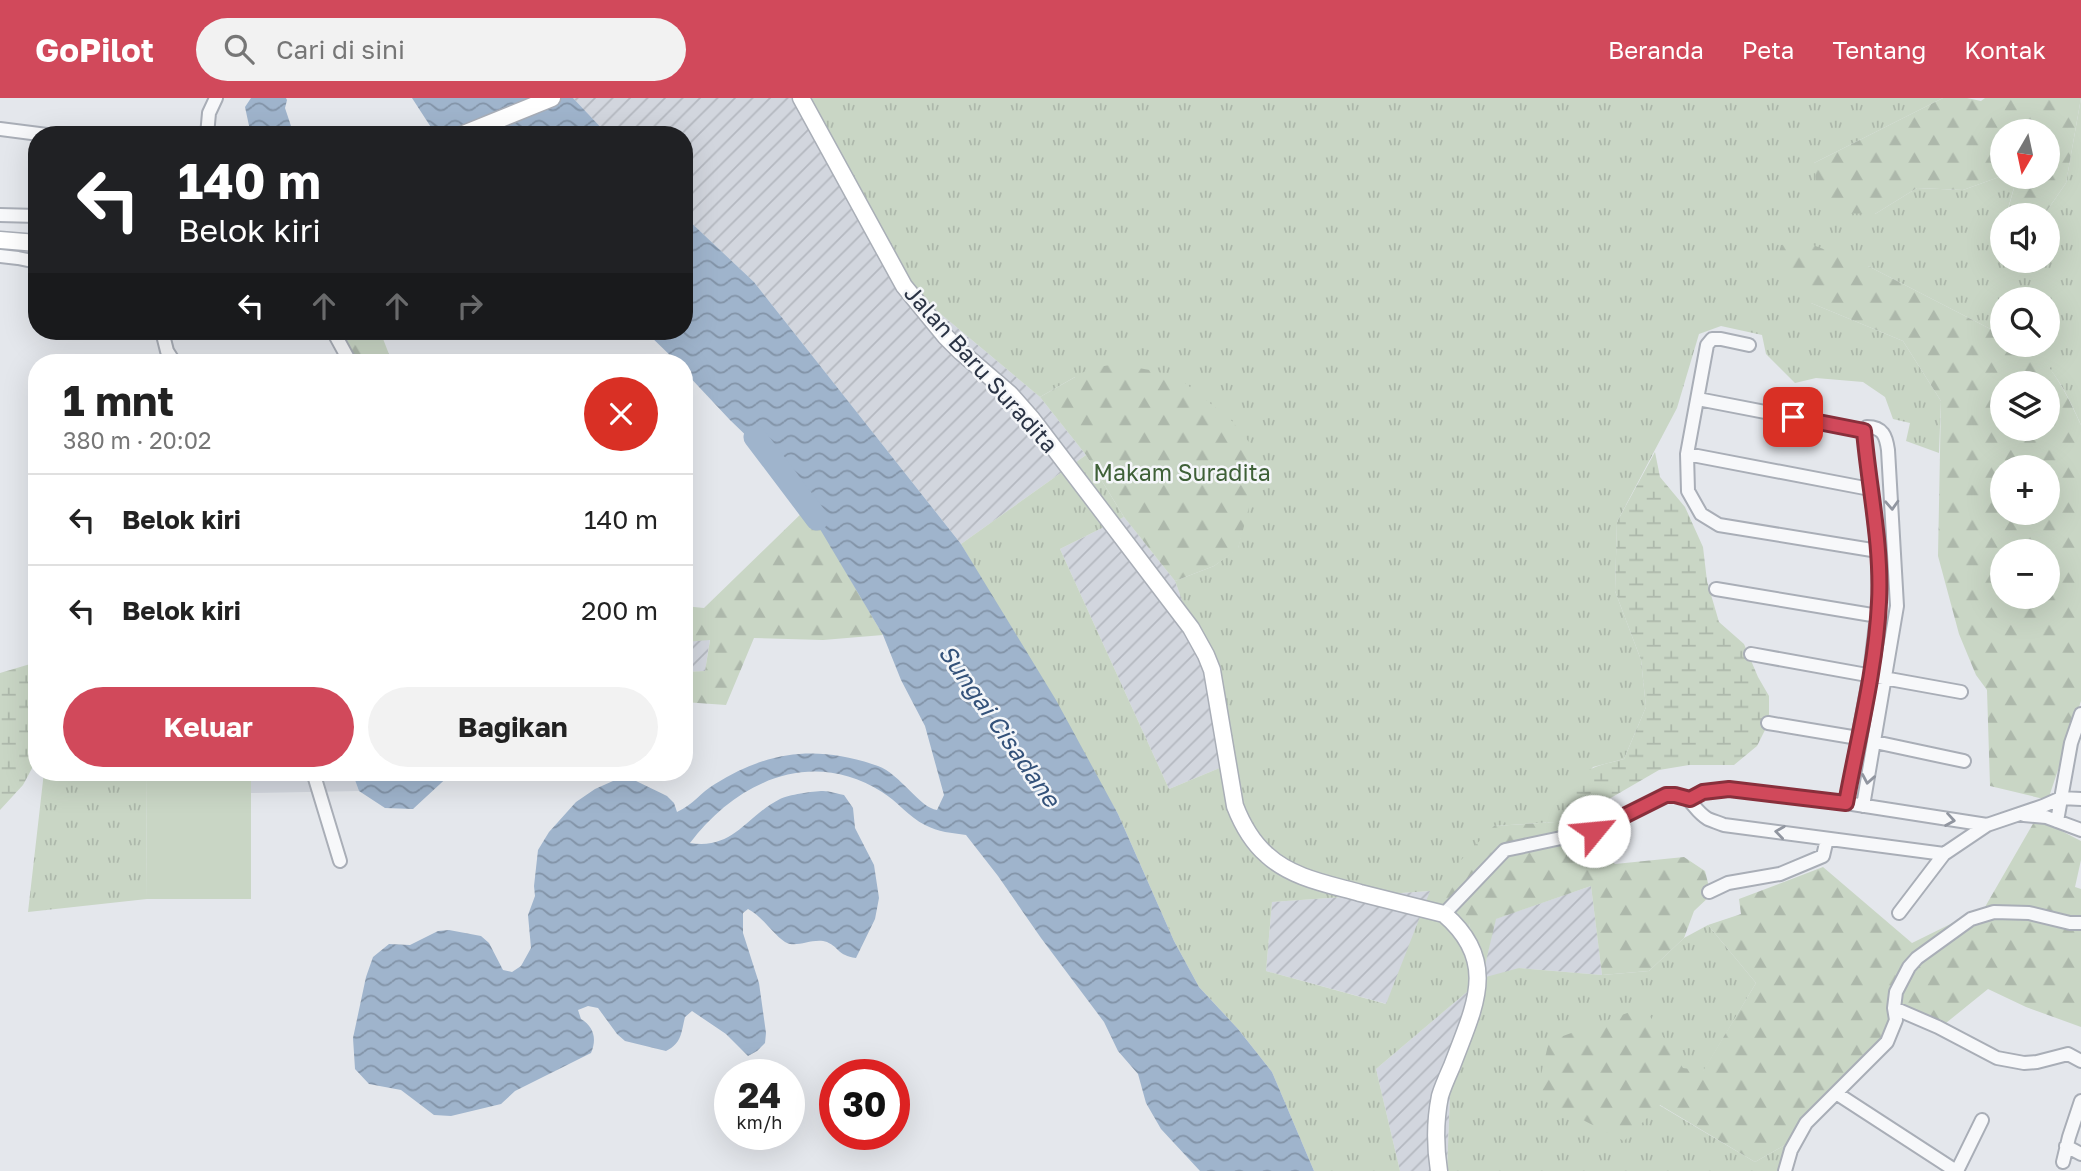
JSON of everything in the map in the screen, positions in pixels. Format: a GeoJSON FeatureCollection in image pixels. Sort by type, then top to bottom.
{"type":"FeatureCollection","features":[{"type":"Feature","properties":{"kind":"main road"},"geometry":{"type":"LineString","coordinates":[[483,126],[552,98]]}},
{"type":"Feature","properties":{"kind":"main road","name":"Jalan Baru Suradita"},"geometry":{"type":"LineString","coordinates":[[802,98],[904,286],[944,336],[1010,394],[1032,419],[1191,628],[1212,670],[1235,806],[1252,839],[1265,854],[1311,880],[1444,914]]}},
{"type":"Feature","properties":{"kind":"main road"},"geometry":{"type":"LineString","coordinates":[[0,240],[28,242]]}},
{"type":"Feature","properties":{"kind":"main road"},"geometry":{"type":"LineString","coordinates":[[1439,1171],[1435,1143],[1441,1094],[1469,1021],[1479,974],[1476,956],[1465,936],[1444,914]]}},
{"type":"Feature","properties":{"kind":"street"},"geometry":{"type":"LineString","coordinates":[[208,126],[209,113],[216,98]]}},
{"type":"Feature","properties":{"kind":"street"},"geometry":{"type":"LineString","coordinates":[[0,129],[28,133]]}},
{"type":"Feature","properties":{"kind":"street"},"geometry":{"type":"LineString","coordinates":[[0,215],[28,216]]}},
{"type":"Feature","properties":{"kind":"street"},"geometry":{"type":"LineString","coordinates":[[0,256],[28,260]]}},
{"type":"Feature","properties":{"kind":"street"},"geometry":{"type":"LineString","coordinates":[[1749,345],[1721,339],[1709,341],[1687,454],[1688,491],[1696,507],[1708,520],[1719,524],[1878,551]]}},
{"type":"Feature","properties":{"kind":"street"},"geometry":{"type":"LineString","coordinates":[[1698,399],[1864,431]]}},
{"type":"Feature","properties":{"kind":"street"},"geometry":{"type":"LineString","coordinates":[[1863,806],[1886,678],[1897,595],[1886,437],[1880,429],[1867,427],[1864,431]]}},
{"type":"Feature","properties":{"kind":"street"},"geometry":{"type":"LineString","coordinates":[[1846,803],[1878,615],[1878,551],[1864,431]]}},
{"type":"Feature","properties":{"kind":"street"},"geometry":{"type":"LineString","coordinates":[[1687,454],[1870,489]]}},
{"type":"Feature","properties":{"kind":"street"},"geometry":{"type":"LineString","coordinates":[[1716,589],[1878,615]]}},
{"type":"Feature","properties":{"kind":"street"},"geometry":{"type":"LineString","coordinates":[[1751,654],[1961,692]]}},
{"type":"Feature","properties":{"kind":"street"},"geometry":{"type":"LineString","coordinates":[[2057,821],[2081,714]]}},
{"type":"Feature","properties":{"kind":"street"},"geometry":{"type":"LineString","coordinates":[[1768,723],[1858,738]]}},
{"type":"Feature","properties":{"kind":"street"},"geometry":{"type":"LineString","coordinates":[[1874,742],[1964,761]]}},
{"type":"Feature","properties":{"kind":"street"},"geometry":{"type":"LineString","coordinates":[[316,781],[340,861]]}},
{"type":"Feature","properties":{"kind":"street"},"geometry":{"type":"LineString","coordinates":[[1690,799],[1703,792],[1729,789],[1846,803],[1986,825]]}},
{"type":"Feature","properties":{"kind":"street"},"geometry":{"type":"LineString","coordinates":[[1444,914],[1505,850],[1594,831],[1666,795],[1690,799],[1709,819],[1724,825],[1944,854]]}},
{"type":"Feature","properties":{"kind":"street"},"geometry":{"type":"LineString","coordinates":[[1899,913],[1944,854],[1986,825],[2061,798],[2081,799]]}},
{"type":"Feature","properties":{"kind":"street"},"geometry":{"type":"LineString","coordinates":[[2018,814],[2046,817],[2081,830]]}},
{"type":"Feature","properties":{"kind":"street"},"geometry":{"type":"LineString","coordinates":[[1709,892],[1728,883],[1780,874],[1823,856],[1827,839]]}},
{"type":"Feature","properties":{"kind":"street"},"geometry":{"type":"LineString","coordinates":[[1785,1171],[1791,1150],[1806,1123],[1887,1042],[1896,1020],[1896,992],[1917,958],[1971,919],[1994,912],[2013,911],[2081,923]]}},
{"type":"Feature","properties":{"kind":"street"},"geometry":{"type":"LineString","coordinates":[[1894,1008],[1938,1027],[1997,1058],[2024,1063],[2068,1054],[2081,1061]]}},
{"type":"Feature","properties":{"kind":"street"},"geometry":{"type":"LineString","coordinates":[[1836,1093],[1956,1171],[1982,1120]]}},
{"type":"Feature","properties":{"kind":"street"},"geometry":{"type":"LineString","coordinates":[[2063,1162],[2081,1101]]}},
{"type":"Feature","properties":{"kind":"street"},"geometry":{"type":"LineString","coordinates":[[2066,1146],[2081,1154]]}},
{"type":"Feature","properties":{"kind":"shaded area"},"geometry":{"type":"Polygon","coordinates":[[[573,98],[795,98],[888,270],[1040,397],[1086,455],[961,544],[754,282],[693,224],[693,126],[599,126],[573,98]]]}},
{"type":"Feature","properties":{"kind":"shaded area"},"geometry":{"type":"Polygon","coordinates":[[[1124,517],[1175,581],[1205,663],[1222,767],[1169,789],[1060,549],[1124,517]]]}},
{"type":"Feature","properties":{"kind":"shaded area"},"geometry":{"type":"Polygon","coordinates":[[[710,639],[705,671],[693,672],[693,641],[710,639]]]}},
{"type":"Feature","properties":{"kind":"shaded area"},"geometry":{"type":"Polygon","coordinates":[[[251,781],[355,781],[359,791],[251,793],[251,781]]]}},
{"type":"Feature","properties":{"kind":"shaded area"},"geometry":{"type":"Polygon","coordinates":[[[1591,886],[1602,975],[1519,968],[1451,1070],[1447,1171],[1400,1171],[1376,1069],[1482,979],[1495,919],[1591,886]]]}},
{"type":"Feature","properties":{"kind":"shaded area"},"geometry":{"type":"Polygon","coordinates":[[[1431,891],[1387,1004],[1266,971],[1272,902],[1431,891]]]}},
{"type":"Feature","properties":{"kind":"green space"},"geometry":{"type":"Polygon","coordinates":[[[795,98],[1943,98],[1814,163],[1875,214],[1917,188],[1963,190],[1990,180],[1990,189],[2014,189],[2010,203],[1990,203],[1990,273],[2060,273],[2060,203],[2052,203],[2066,183],[2081,98],[2081,425],[2060,384],[2060,371],[2051,371],[2038,357],[2060,357],[2060,287],[1990,287],[1990,329],[1868,266],[1811,303],[1903,341],[1941,401],[1939,453],[1906,441],[1910,423],[1893,419],[1885,397],[1863,382],[1816,378],[1795,383],[1766,354],[1762,335],[1721,326],[1699,334],[1677,408],[1617,522],[1615,591],[1641,660],[1646,707],[1624,759],[1593,767],[1568,799],[1571,821],[1494,826],[1469,923],[1482,978],[1519,968],[1602,975],[1649,971],[1684,938],[1708,925],[1756,983],[1703,1072],[1683,1069],[1659,1105],[1755,1162],[1799,1137],[1788,1171],[1447,1171],[1451,1070],[1481,980],[1376,1069],[1400,1171],[1314,1171],[1272,1072],[1238,1029],[1199,987],[1174,941],[1118,814],[961,544],[1086,455],[1124,517],[1060,549],[1169,789],[1222,767],[1205,663],[1175,581],[1214,566],[1238,548],[1243,527],[1075,377],[1040,397],[888,270],[795,98]],[[1430,891],[1272,902],[1266,971],[1386,1004],[1430,891]]]}},
{"type":"Feature","properties":{"kind":"green space"},"geometry":{"type":"Polygon","coordinates":[[[1943,98],[1981,101],[1985,98],[2081,98],[2066,183],[2052,203],[2010,203],[2014,189],[2060,189],[2060,119],[1990,119],[1990,180],[1963,190],[1917,188],[1875,214],[1837,213],[1818,196],[1814,163],[1943,98]]]}},
{"type":"Feature","properties":{"kind":"green space"},"geometry":{"type":"Polygon","coordinates":[[[1805,242],[1868,266],[1990,329],[1990,357],[2039,357],[2052,371],[1990,371],[1990,441],[2060,441],[2060,384],[2065,392],[2081,425],[2081,701],[2048,800],[1990,786],[1987,690],[1976,675],[1959,634],[1938,556],[1941,401],[1903,341],[1811,303],[1775,267],[1781,245],[1805,242]]]}},
{"type":"Feature","properties":{"kind":"green space"},"geometry":{"type":"Polygon","coordinates":[[[336,340],[383,340],[389,354],[341,354],[336,340]]]}},
{"type":"Feature","properties":{"kind":"green space","name":"Makam Suradita"},"geometry":{"type":"Polygon","coordinates":[[[1117,364],[1180,379],[1232,421],[1253,447],[1257,466],[1238,549],[1214,566],[1175,581],[1124,517],[1086,455],[1040,397],[1091,368],[1117,364]]]}},
{"type":"Feature","properties":{"kind":"green space"},"geometry":{"type":"Polygon","coordinates":[[[1655,452],[1660,477],[1685,507],[1703,547],[1707,581],[1719,622],[1744,644],[1769,696],[1769,722],[1757,746],[1734,765],[1689,765],[1659,770],[1571,821],[1568,798],[1574,781],[1588,770],[1624,759],[1646,707],[1641,660],[1615,591],[1617,522],[1655,452]]]}},
{"type":"Feature","properties":{"kind":"green space"},"geometry":{"type":"Polygon","coordinates":[[[808,507],[883,635],[823,640],[754,638],[726,705],[693,703],[693,672],[705,671],[710,640],[693,641],[693,607],[704,608],[808,507]]]}},
{"type":"Feature","properties":{"kind":"green space"},"geometry":{"type":"Polygon","coordinates":[[[28,665],[28,776],[0,810],[0,673],[28,665]]]}},
{"type":"Feature","properties":{"kind":"green space"},"geometry":{"type":"Polygon","coordinates":[[[43,781],[146,781],[147,899],[28,912],[43,781]]]}},
{"type":"Feature","properties":{"kind":"green space"},"geometry":{"type":"Polygon","coordinates":[[[146,781],[251,781],[251,899],[147,899],[146,781]]]}},
{"type":"Feature","properties":{"kind":"green space"},"geometry":{"type":"Polygon","coordinates":[[[1571,821],[1615,864],[1684,857],[1705,871],[1711,895],[1694,911],[1684,938],[1649,971],[1602,975],[1591,886],[1496,919],[1482,978],[1469,923],[1431,891],[1494,826],[1571,821]]]}},
{"type":"Feature","properties":{"kind":"green space"},"geometry":{"type":"Polygon","coordinates":[[[2034,822],[2048,824],[2081,841],[2081,860],[2075,887],[2081,889],[2081,1027],[2026,1007],[1988,989],[1946,1023],[1906,1010],[1884,1052],[1799,1137],[1755,1162],[1660,1105],[1624,1141],[1536,1096],[1549,1041],[1644,1007],[1683,1068],[1703,1071],[1756,983],[1708,925],[1741,914],[1739,899],[1823,867],[1912,943],[1985,907],[2034,822]]]}},
{"type":"Feature","properties":{"kind":"water"},"geometry":{"type":"Polygon","coordinates":[[[251,98],[286,98],[285,108],[291,126],[249,126],[245,107],[251,98]]]}},
{"type":"Feature","properties":{"kind":"water"},"geometry":{"type":"Polygon","coordinates":[[[412,98],[573,98],[599,126],[430,126],[412,98]]]}},
{"type":"Feature","properties":{"kind":"water"},"geometry":{"type":"Polygon","coordinates":[[[693,224],[754,282],[961,544],[1056,700],[1118,814],[1174,941],[1199,987],[1238,1029],[1272,1072],[1314,1171],[1200,1171],[1161,1129],[1146,1103],[1138,1074],[1118,1051],[1104,1022],[966,835],[945,832],[919,822],[882,792],[855,779],[829,772],[802,772],[752,788],[729,803],[690,843],[705,844],[729,837],[768,806],[784,798],[807,792],[826,791],[844,795],[853,808],[855,828],[874,865],[879,898],[875,919],[856,958],[845,955],[827,942],[789,944],[753,912],[748,909],[743,913],[743,933],[759,983],[766,1033],[765,1043],[757,1051],[748,1056],[726,1034],[692,1011],[685,1017],[678,1041],[666,1051],[625,1041],[598,1008],[588,1006],[578,1010],[581,1019],[593,1034],[591,1053],[515,1091],[501,1104],[451,1116],[434,1115],[401,1090],[369,1084],[355,1069],[353,1038],[373,957],[389,944],[410,945],[438,931],[449,930],[481,936],[489,943],[503,970],[512,972],[521,966],[531,948],[528,915],[535,896],[538,850],[549,832],[576,802],[595,789],[613,781],[636,781],[667,796],[674,803],[677,812],[715,784],[755,764],[795,754],[815,754],[856,759],[878,766],[894,776],[930,808],[937,810],[944,795],[925,726],[901,680],[883,635],[808,509],[782,470],[693,381],[693,354],[669,354],[654,340],[693,340],[693,224]]]}},
{"type":"Feature","properties":{"kind":"water"},"geometry":{"type":"Polygon","coordinates":[[[355,781],[443,781],[413,809],[385,808],[359,791],[355,781]]]}},
{"type":"Feature","properties":{"kind":"waterway","name":"Sungai Cisadane"},"geometry":{"type":"LineString","coordinates":[[755,437],[817,519]]}},
{"type":"Feature","properties":{"kind":"route"},"geometry":{"type":"LineString","coordinates":[[1594,831],[1666,795],[1690,799],[1703,792],[1729,789],[1846,803],[1870,674],[1879,599],[1878,551],[1864,431],[1793,417]]}}]}
